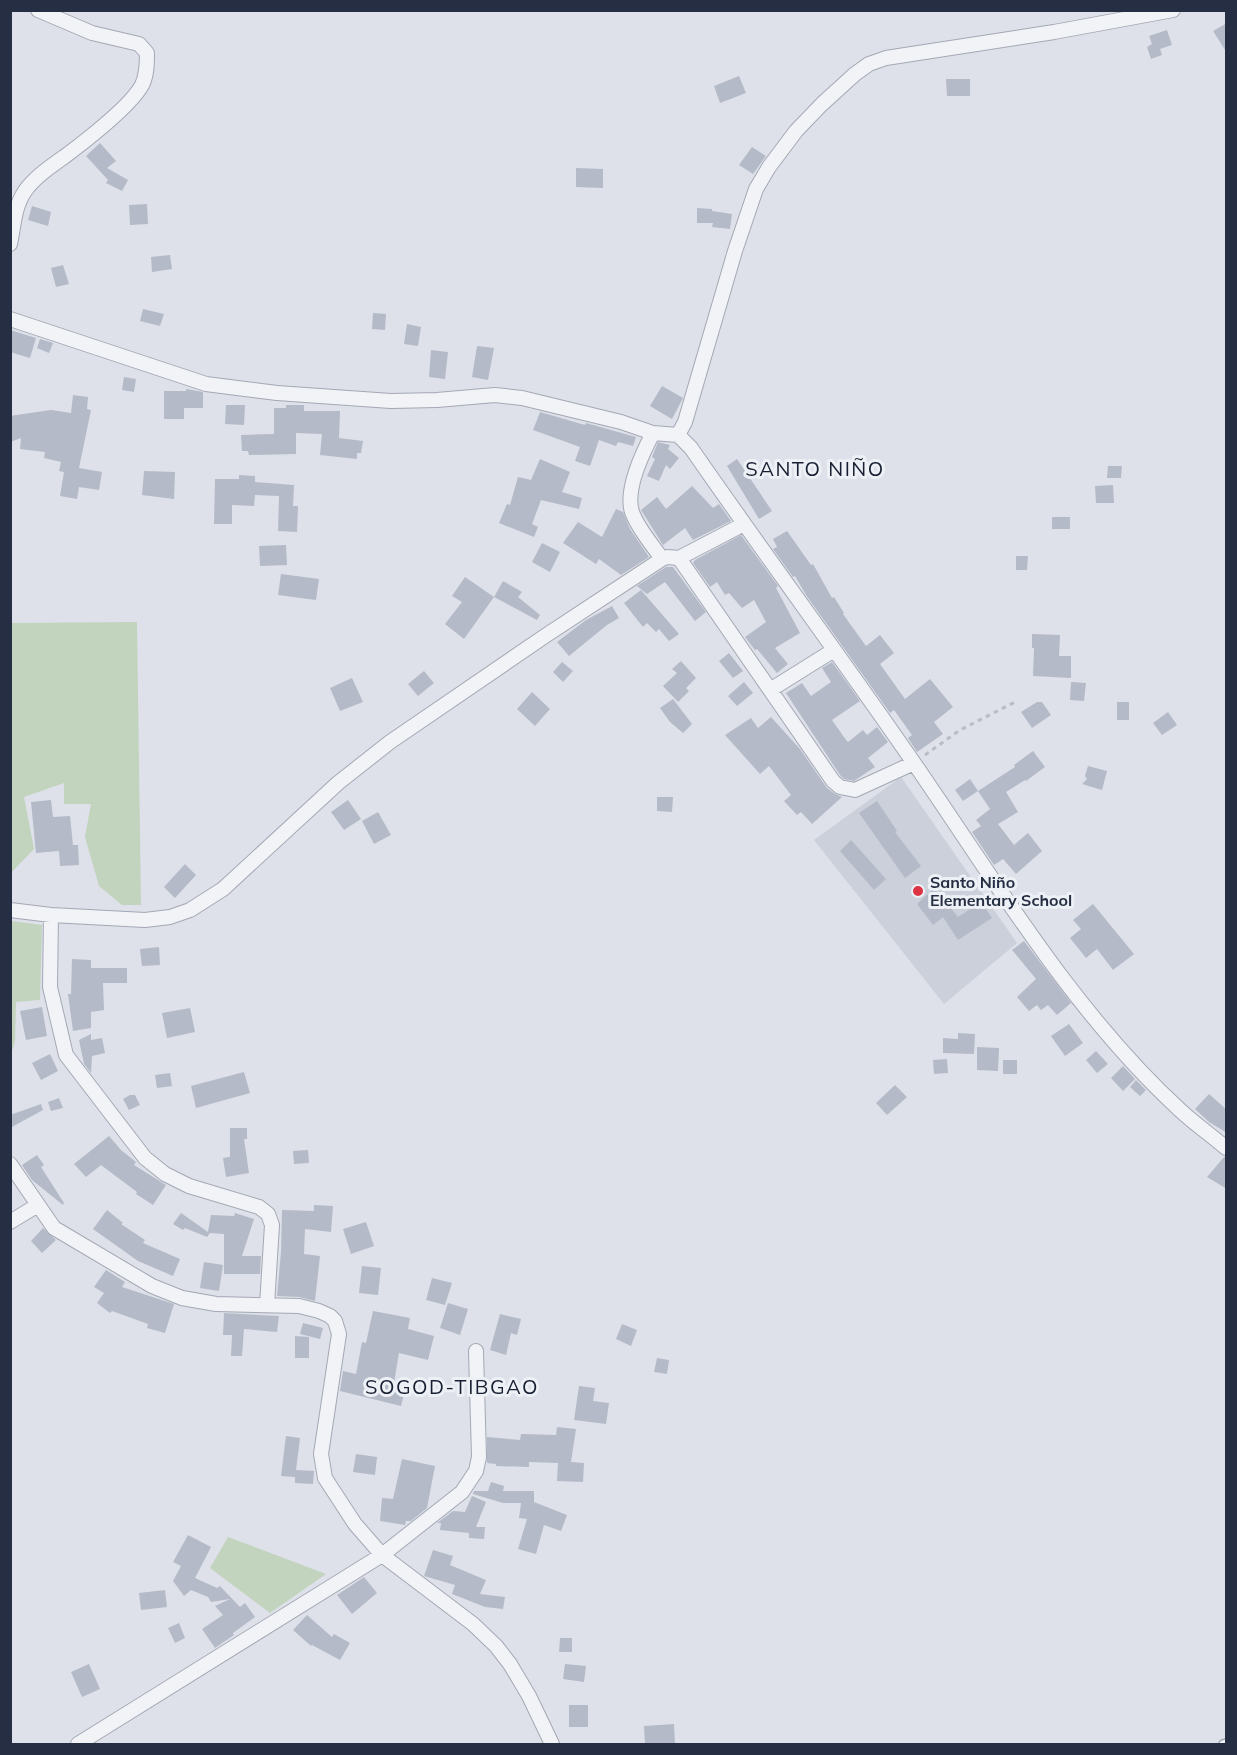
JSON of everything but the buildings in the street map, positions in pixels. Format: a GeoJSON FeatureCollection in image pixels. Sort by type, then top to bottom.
{"type":"FeatureCollection","features":[{"type":"Feature","properties":{"kind":"street"},"geometry":{"type":"LineString","coordinates":[[10,244],[19,202],[26,189],[38,176],[98,130],[130,101],[142,84],[147,68],[147,53],[139,44],[92,33],[38,10]]}},
{"type":"Feature","properties":{"kind":"street"},"geometry":{"type":"LineString","coordinates":[[678,435],[685,422],[735,251],[756,189],[796,131],[855,74],[869,64],[886,58],[1044,34],[1173,10]]}},
{"type":"Feature","properties":{"kind":"street"},"geometry":{"type":"LineString","coordinates":[[10,319],[206,384],[277,393],[391,401],[495,395],[522,398],[584,412],[653,433],[678,435],[691,448],[1045,953],[1100,1026],[1181,1112],[1227,1148]]}},
{"type":"Feature","properties":{"kind":"street"},"geometry":{"type":"LineString","coordinates":[[653,433],[641,456],[631,492],[631,510],[638,525],[662,559]]}},
{"type":"Feature","properties":{"kind":"street"},"geometry":{"type":"LineString","coordinates":[[10,910],[51,915],[145,920],[170,917],[190,910],[223,889],[338,783],[390,742],[662,559],[679,558],[744,524]]}},
{"type":"Feature","properties":{"kind":"street"},"geometry":{"type":"LineString","coordinates":[[679,558],[833,781],[840,787],[855,790],[914,763]]}},
{"type":"Feature","properties":{"kind":"street"},"geometry":{"type":"LineString","coordinates":[[770,690],[834,650]]}},
{"type":"Feature","properties":{"kind":"street"},"geometry":{"type":"LineString","coordinates":[[51,915],[50,987],[66,1055],[145,1158],[165,1174],[189,1186],[259,1207],[268,1214],[272,1224],[267,1305]]}},
{"type":"Feature","properties":{"kind":"street"},"geometry":{"type":"LineString","coordinates":[[10,1164],[54,1228],[152,1286],[182,1298],[216,1304],[299,1306],[319,1311],[335,1321],[339,1334],[321,1454],[325,1478],[355,1524],[382,1555],[472,1624],[495,1646],[510,1664],[529,1696],[552,1744]]}},
{"type":"Feature","properties":{"kind":"street"},"geometry":{"type":"LineString","coordinates":[[10,1222],[38,1204]]}},
{"type":"Feature","properties":{"kind":"street"},"geometry":{"type":"LineString","coordinates":[[78,1744],[382,1555],[456,1497],[471,1480],[479,1457],[476,1351]]}},
{"type":"Feature","properties":{"kind":"path"},"geometry":{"type":"LineString","coordinates":[[914,763],[960,730],[1015,702]]}},
{"type":"Feature","properties":{"kind":"shaded area","name":"Santo Niño Elementary School"},"geometry":{"type":"Polygon","coordinates":[[[901,777],[1017,943],[944,1004],[814,840],[901,777]]]}},
{"type":"Feature","properties":{"kind":"green space"},"geometry":{"type":"Polygon","coordinates":[[[137,622],[141,905],[122,905],[99,886],[85,837],[91,804],[64,804],[64,783],[24,797],[34,849],[11,873],[11,623],[137,622]]]}},
{"type":"Feature","properties":{"kind":"green space"},"geometry":{"type":"Polygon","coordinates":[[[11,921],[42,925],[40,1000],[16,1002],[15,1042],[11,1054],[11,921]]]}},
{"type":"Feature","properties":{"kind":"green space"},"geometry":{"type":"Polygon","coordinates":[[[228,1537],[326,1574],[270,1613],[210,1568],[228,1537]]]}},
{"type":"Feature","properties":{"kind":"place","name":"Santo Niño Elementary School"},"geometry":{"type":"Point","coordinates":[918,891]}},
{"type":"Feature","properties":{"kind":"district","name":"SANTO NIÑO"},"geometry":{"type":"Point","coordinates":[815,469]}},
{"type":"Feature","properties":{"kind":"district","name":"SOGOD-TIBGAO"},"geometry":{"type":"Point","coordinates":[452,1387]}}]}
